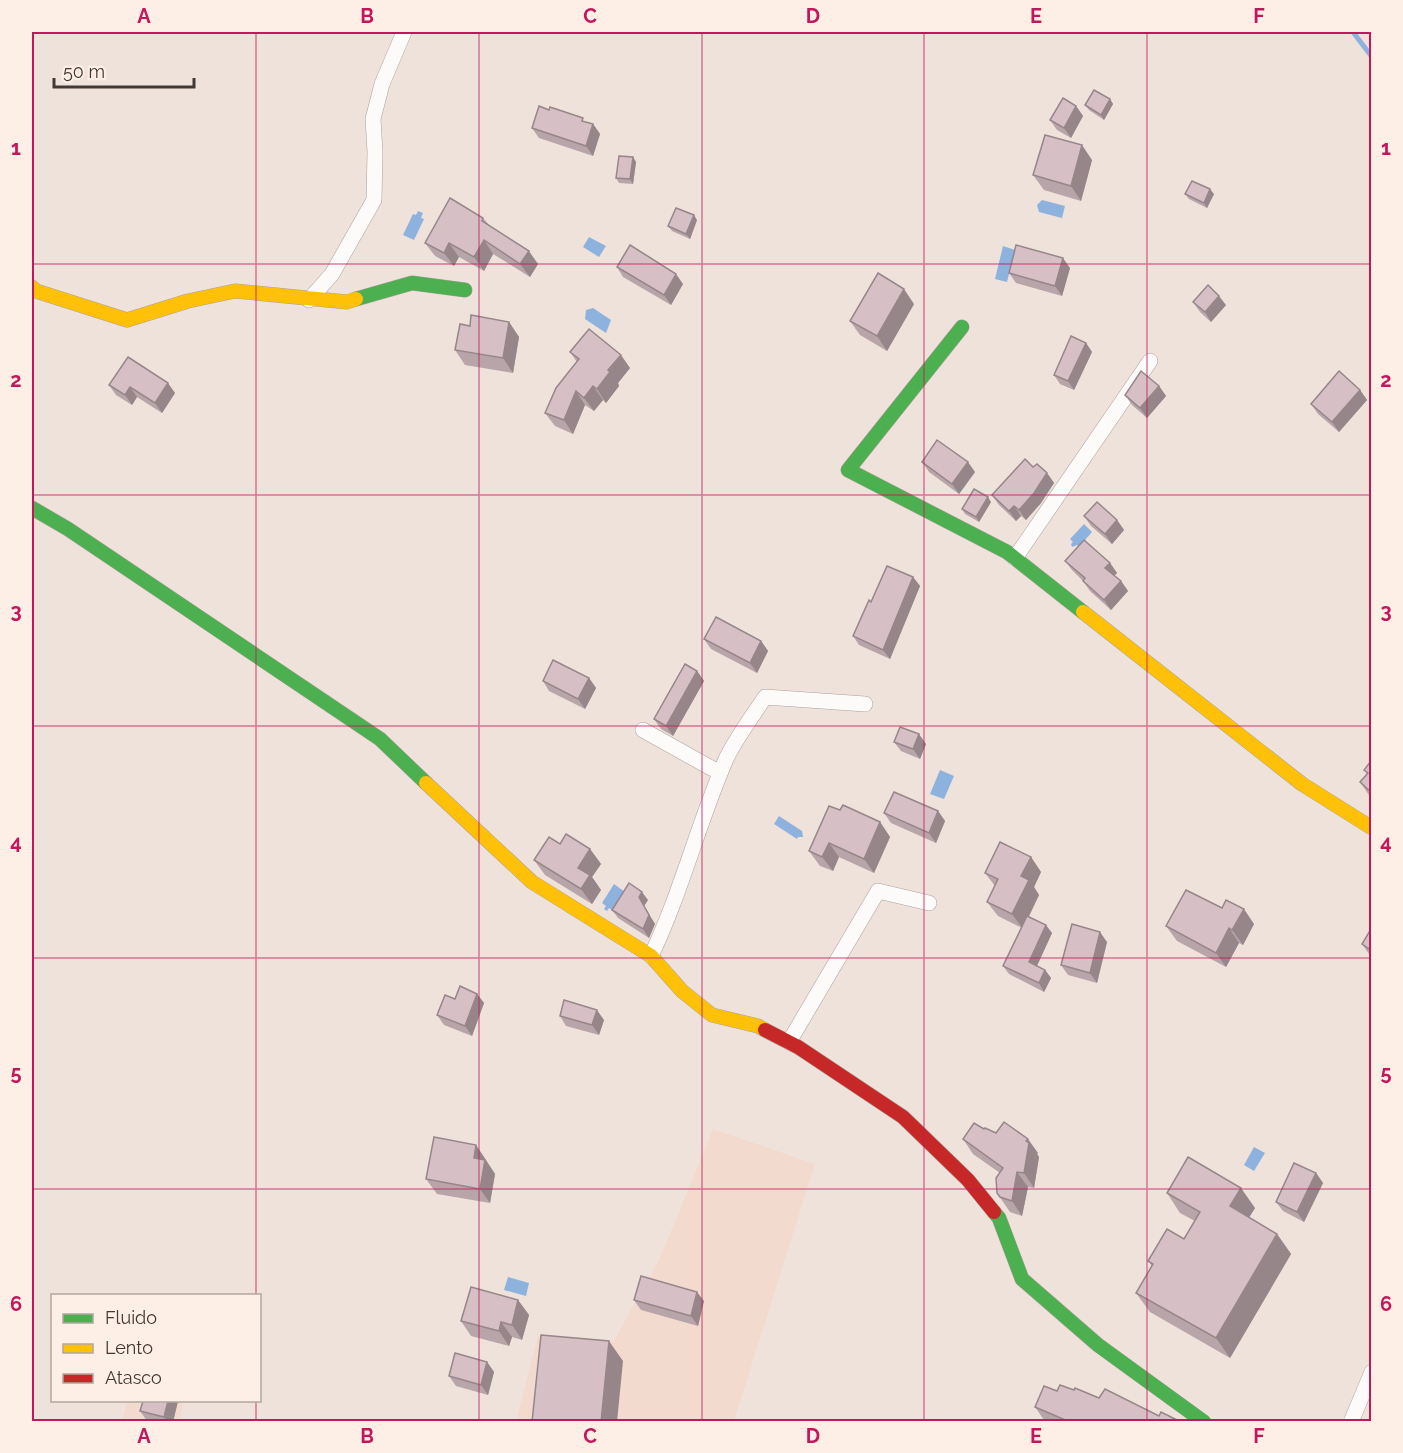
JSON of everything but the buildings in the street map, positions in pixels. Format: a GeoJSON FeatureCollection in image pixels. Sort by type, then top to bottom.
{"type":"FeatureCollection","features":[{"type":"Feature","properties":{"kind":"street"},"geometry":{"type":"LineString","coordinates":[[309,300],[332,274],[374,200],[374,119],[382,84],[405,32]]}},
{"type":"Feature","properties":{"kind":"street"},"geometry":{"type":"LineString","coordinates":[[32,287],[36,291],[127,320],[188,301],[235,291],[347,302],[412,283],[465,290]]}},
{"type":"Feature","properties":{"kind":"street"},"geometry":{"type":"LineString","coordinates":[[962,327],[848,470],[1007,552],[1302,784],[1371,828]]}},
{"type":"Feature","properties":{"kind":"street"},"geometry":{"type":"LineString","coordinates":[[1015,558],[1150,361]]}},
{"type":"Feature","properties":{"kind":"street"},"geometry":{"type":"LineString","coordinates":[[32,508],[78,536],[380,739],[532,882],[651,956],[682,991],[712,1015],[758,1026],[789,1042],[903,1117],[968,1180],[999,1218],[1022,1279],[1098,1345],[1204,1422]]}},
{"type":"Feature","properties":{"kind":"street"},"geometry":{"type":"LineString","coordinates":[[651,956],[665,927],[697,830],[727,757],[765,697],[865,704]]}},
{"type":"Feature","properties":{"kind":"street"},"geometry":{"type":"LineString","coordinates":[[643,730],[720,773]]}},
{"type":"Feature","properties":{"kind":"street"},"geometry":{"type":"LineString","coordinates":[[789,1042],[878,891],[928,903]]}},
{"type":"Feature","properties":{"kind":"street"},"geometry":{"type":"LineString","coordinates":[[1351,1422],[1371,1372]]}},
{"type":"Feature","properties":{"kind":"shaded area"},"geometry":{"type":"Polygon","coordinates":[[[713,1129],[815,1164],[734,1421],[516,1422],[538,1336],[613,1342],[660,1258],[713,1129]]]}},
{"type":"Feature","properties":{"kind":"shaded area"},"geometry":{"type":"Polygon","coordinates":[[[127,1402],[183,1402],[180,1421],[122,1422],[127,1402]]]}},
{"type":"Feature","properties":{"kind":"water"},"geometry":{"type":"Polygon","coordinates":[[[1042,200],[1065,206],[1062,218],[1039,212],[1037,205],[1042,200]]]}},
{"type":"Feature","properties":{"kind":"water"},"geometry":{"type":"Polygon","coordinates":[[[418,211],[423,213],[421,218],[424,219],[414,240],[403,235],[413,214],[416,215],[418,211]]]}},
{"type":"Feature","properties":{"kind":"water"},"geometry":{"type":"Polygon","coordinates":[[[589,237],[606,246],[599,257],[583,247],[589,237]]]}},
{"type":"Feature","properties":{"kind":"water"},"geometry":{"type":"Polygon","coordinates":[[[1003,246],[1015,250],[1007,282],[995,279],[1003,246]]]}},
{"type":"Feature","properties":{"kind":"water"},"geometry":{"type":"Polygon","coordinates":[[[593,308],[611,320],[606,333],[585,319],[586,310],[593,308]]]}},
{"type":"Feature","properties":{"kind":"water"},"geometry":{"type":"Polygon","coordinates":[[[1084,524],[1092,532],[1079,547],[1077,545],[1072,547],[1073,542],[1070,539],[1084,524]]]}},
{"type":"Feature","properties":{"kind":"water"},"geometry":{"type":"Polygon","coordinates":[[[940,770],[954,776],[944,799],[930,794],[940,770]]]}},
{"type":"Feature","properties":{"kind":"water"},"geometry":{"type":"Polygon","coordinates":[[[779,816],[802,831],[803,837],[797,839],[774,824],[779,816]]]}},
{"type":"Feature","properties":{"kind":"water"},"geometry":{"type":"Polygon","coordinates":[[[614,884],[625,892],[613,911],[609,908],[607,911],[604,909],[606,906],[602,903],[614,884]]]}},
{"type":"Feature","properties":{"kind":"water"},"geometry":{"type":"Polygon","coordinates":[[[1254,1147],[1265,1153],[1254,1171],[1244,1165],[1254,1147]]]}},
{"type":"Feature","properties":{"kind":"water"},"geometry":{"type":"Polygon","coordinates":[[[508,1277],[529,1283],[526,1296],[504,1290],[508,1277]]]}},
{"type":"Feature","properties":{"kind":"waterway"},"geometry":{"type":"LineString","coordinates":[[1353,32],[1372,57]]}},
{"type":"Feature","properties":{"kind":"traffic: fast"},"geometry":{"type":"LineString","coordinates":[[356,299],[412,283],[465,290]]}},
{"type":"Feature","properties":{"kind":"traffic: fast"},"geometry":{"type":"LineString","coordinates":[[962,327],[848,470],[1007,552],[1083,612]]}},
{"type":"Feature","properties":{"kind":"traffic: fast"},"geometry":{"type":"LineString","coordinates":[[32,508],[68,529],[380,739],[426,783]]}},
{"type":"Feature","properties":{"kind":"traffic: fast"},"geometry":{"type":"LineString","coordinates":[[994,1212],[999,1218],[1022,1279],[1098,1345],[1204,1422]]}},
{"type":"Feature","properties":{"kind":"traffic: slow"},"geometry":{"type":"LineString","coordinates":[[32,287],[36,291],[127,320],[188,301],[235,291],[347,302],[356,299]]}},
{"type":"Feature","properties":{"kind":"traffic: slow"},"geometry":{"type":"LineString","coordinates":[[1083,612],[1302,784],[1372,828]]}},
{"type":"Feature","properties":{"kind":"traffic: slow"},"geometry":{"type":"LineString","coordinates":[[426,783],[532,882],[651,956],[682,991],[712,1015],[758,1026],[765,1030]]}},
{"type":"Feature","properties":{"kind":"traffic: jam"},"geometry":{"type":"LineString","coordinates":[[765,1030],[798,1047],[903,1117],[968,1180],[994,1212]]}}]}
